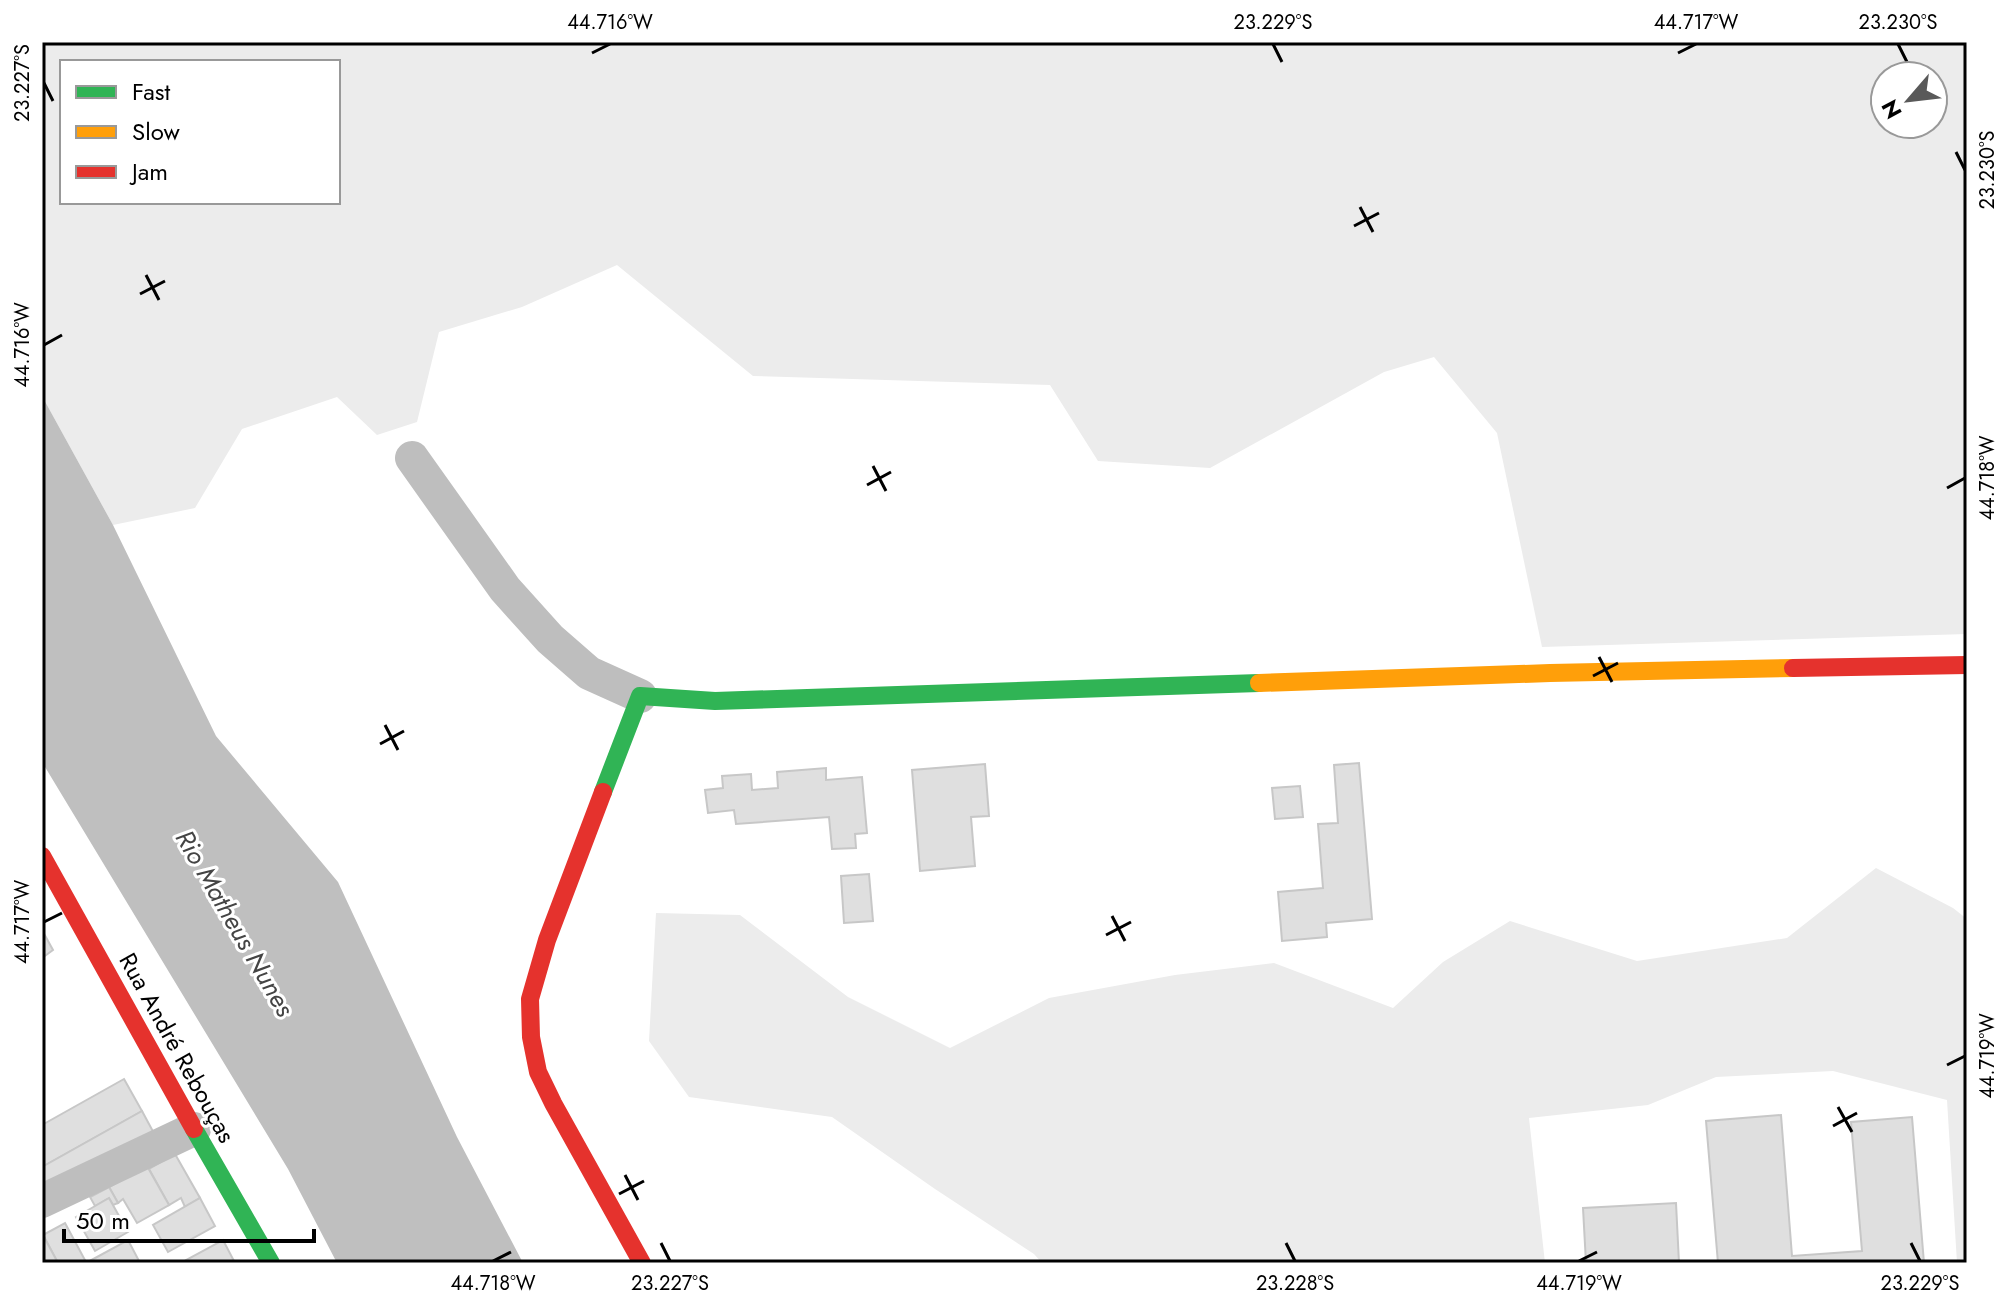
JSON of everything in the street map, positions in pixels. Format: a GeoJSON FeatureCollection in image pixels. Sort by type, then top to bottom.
{"type":"FeatureCollection","features":[{"type":"Feature","properties":{"kind":"street"},"geometry":{"type":"LineString","coordinates":[[412,458],[505,589],[550,639],[589,673],[640,696],[715,701],[1534,674],[1967,665]]}},
{"type":"Feature","properties":{"kind":"street"},"geometry":{"type":"LineString","coordinates":[[640,696],[547,940],[530,999],[531,1037],[538,1072],[642,1263]]}},
{"type":"Feature","properties":{"kind":"street","name":"Rua André Rebouças"},"geometry":{"type":"LineString","coordinates":[[42,856],[271,1263]]}},
{"type":"Feature","properties":{"kind":"street"},"geometry":{"type":"LineString","coordinates":[[42,1201],[194,1129]]}},
{"type":"Feature","properties":{"kind":"shaded area"},"geometry":{"type":"Polygon","coordinates":[[[42,42],[1967,42],[1967,634],[1542,647],[1497,433],[1434,357],[1384,372],[1210,468],[1098,461],[1050,385],[753,376],[617,265],[522,307],[439,332],[417,422],[377,435],[337,397],[242,429],[195,508],[113,525],[42,396],[42,42]]]}},
{"type":"Feature","properties":{"kind":"shaded area"},"geometry":{"type":"Polygon","coordinates":[[[1876,868],[1953,908],[1967,919],[1967,1263],[1957,1263],[1947,1100],[1833,1071],[1716,1077],[1648,1105],[1529,1118],[1545,1263],[1042,1263],[1034,1254],[832,1117],[689,1097],[649,1041],[656,913],[740,915],[848,997],[950,1048],[1049,998],[1175,975],[1274,963],[1393,1008],[1443,962],[1510,921],[1637,961],[1787,938],[1876,868]]]}},
{"type":"Feature","properties":{"kind":"water","name":"Rio Matheus Nunes"},"geometry":{"type":"Polygon","coordinates":[[[42,396],[113,525],[216,736],[338,882],[457,1137],[523,1263],[337,1263],[288,1169],[42,762],[42,396]]]}},
{"type":"Feature","properties":{"kind":"building"},"geometry":{"type":"Polygon","coordinates":[[[1359,763],[1372,919],[1326,923],[1327,937],[1282,941],[1278,892],[1323,888],[1318,824],[1338,823],[1334,765],[1359,763]]]}},
{"type":"Feature","properties":{"kind":"building"},"geometry":{"type":"Polygon","coordinates":[[[985,764],[989,816],[971,817],[975,866],[920,871],[912,770],[985,764]]]}},
{"type":"Feature","properties":{"kind":"building"},"geometry":{"type":"Polygon","coordinates":[[[826,768],[826,780],[862,777],[867,833],[855,834],[856,848],[832,849],[829,817],[736,824],[734,810],[708,813],[705,790],[723,788],[722,776],[751,774],[752,790],[778,788],[777,772],[826,768]]]}},
{"type":"Feature","properties":{"kind":"building"},"geometry":{"type":"Polygon","coordinates":[[[1300,786],[1303,817],[1275,819],[1272,788],[1300,786]]]}},
{"type":"Feature","properties":{"kind":"building"},"geometry":{"type":"Polygon","coordinates":[[[869,874],[873,921],[844,923],[841,876],[869,874]]]}},
{"type":"Feature","properties":{"kind":"building"},"geometry":{"type":"Polygon","coordinates":[[[42,930],[53,950],[42,958],[42,930]]]}},
{"type":"Feature","properties":{"kind":"building"},"geometry":{"type":"Polygon","coordinates":[[[124,1079],[142,1111],[42,1167],[42,1125],[124,1079]]]}},
{"type":"Feature","properties":{"kind":"building"},"geometry":{"type":"Polygon","coordinates":[[[142,1111],[156,1137],[42,1192],[42,1167],[142,1111]]]}},
{"type":"Feature","properties":{"kind":"building"},"geometry":{"type":"Polygon","coordinates":[[[1781,1115],[1792,1256],[1862,1251],[1851,1122],[1912,1117],[1924,1263],[1718,1263],[1706,1121],[1781,1115]]]}},
{"type":"Feature","properties":{"kind":"building"},"geometry":{"type":"Polygon","coordinates":[[[175,1154],[200,1198],[185,1207],[181,1198],[169,1205],[149,1169],[175,1154]]]}},
{"type":"Feature","properties":{"kind":"building"},"geometry":{"type":"Polygon","coordinates":[[[147,1166],[169,1205],[137,1223],[123,1199],[118,1203],[109,1187],[147,1166]]]}},
{"type":"Feature","properties":{"kind":"building"},"geometry":{"type":"Polygon","coordinates":[[[109,1187],[118,1203],[113,1205],[109,1198],[95,1206],[90,1197],[109,1187]]]}},
{"type":"Feature","properties":{"kind":"building"},"geometry":{"type":"Polygon","coordinates":[[[109,1198],[128,1232],[95,1251],[76,1217],[109,1198]]]}},
{"type":"Feature","properties":{"kind":"building"},"geometry":{"type":"Polygon","coordinates":[[[200,1198],[215,1226],[168,1252],[153,1225],[200,1198]]]}},
{"type":"Feature","properties":{"kind":"building"},"geometry":{"type":"Polygon","coordinates":[[[1676,1203],[1679,1263],[1586,1263],[1583,1208],[1676,1203]]]}},
{"type":"Feature","properties":{"kind":"building"},"geometry":{"type":"Polygon","coordinates":[[[65,1223],[86,1263],[58,1263],[43,1235],[65,1223]]]}},
{"type":"Feature","properties":{"kind":"building"},"geometry":{"type":"Polygon","coordinates":[[[43,1235],[58,1263],[42,1263],[43,1235]]]}},
{"type":"Feature","properties":{"kind":"building"},"geometry":{"type":"Polygon","coordinates":[[[128,1240],[139,1261],[86,1263],[128,1240]]]}},
{"type":"Feature","properties":{"kind":"building"},"geometry":{"type":"Polygon","coordinates":[[[223,1240],[234,1261],[188,1263],[186,1260],[223,1240]]]}},
{"type":"Feature","properties":{"kind":"traffic: fast"},"geometry":{"type":"LineString","coordinates":[[603,792],[640,696],[715,701],[1259,683]]}},
{"type":"Feature","properties":{"kind":"traffic: fast"},"geometry":{"type":"LineString","coordinates":[[194,1129],[271,1263]]}},
{"type":"Feature","properties":{"kind":"traffic: slow"},"geometry":{"type":"LineString","coordinates":[[1259,683],[1793,668]]}},
{"type":"Feature","properties":{"kind":"traffic: jam"},"geometry":{"type":"LineString","coordinates":[[1793,668],[1967,665]]}},
{"type":"Feature","properties":{"kind":"traffic: jam"},"geometry":{"type":"LineString","coordinates":[[603,792],[547,940],[530,999],[531,1037],[538,1072],[553,1103],[642,1263]]}},
{"type":"Feature","properties":{"kind":"traffic: jam"},"geometry":{"type":"LineString","coordinates":[[42,856],[194,1129]]}}]}
